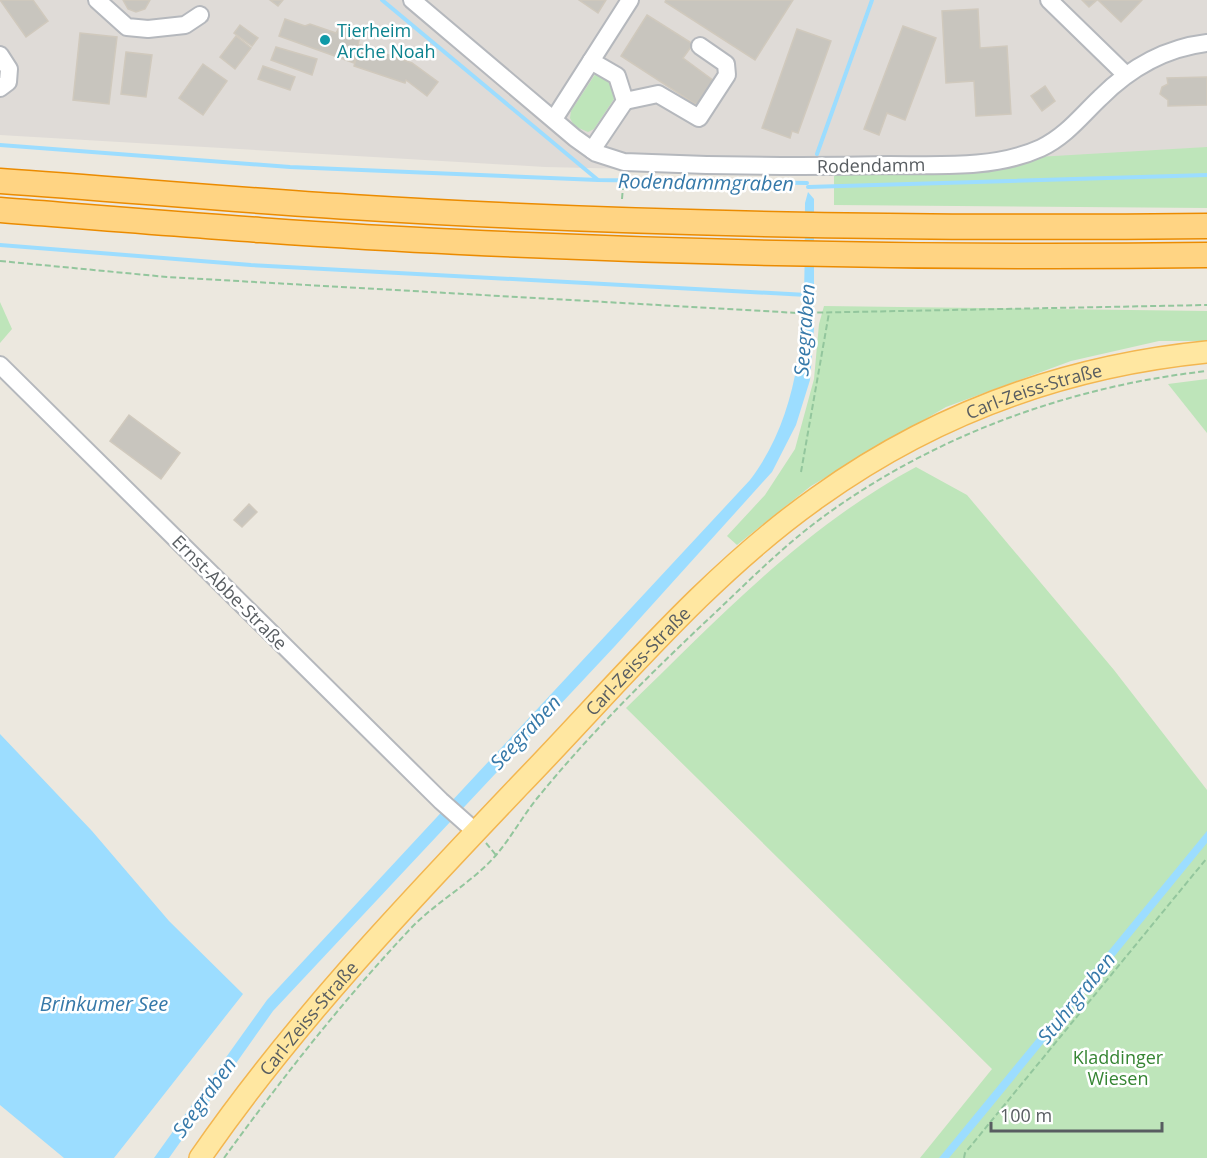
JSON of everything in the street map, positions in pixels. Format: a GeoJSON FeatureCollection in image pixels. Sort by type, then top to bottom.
{"type":"FeatureCollection","features":[{"type":"Feature","properties":{"kind":"highway"},"geometry":{"type":"LineString","coordinates":[[0,181],[352,207],[637,221],[988,228],[1207,226]]}},
{"type":"Feature","properties":{"kind":"highway"},"geometry":{"type":"LineString","coordinates":[[0,210],[459,242],[809,254],[980,257],[1207,255]]}},
{"type":"Feature","properties":{"kind":"main road","name":"Carl-Zeiss-Straße"},"geometry":{"type":"LineString","coordinates":[[200,1158],[309,1013],[376,937],[468,825],[712,587],[781,525],[852,474],[926,430],[1011,395],[1094,370],[1133,361],[1207,352]]}},
{"type":"Feature","properties":{"kind":"street"},"geometry":{"type":"LineString","coordinates":[[97,0],[127,27],[148,29],[184,25],[200,15]]}},
{"type":"Feature","properties":{"kind":"street","name":"Rodendamm"},"geometry":{"type":"LineString","coordinates":[[412,0],[592,150],[610,159],[624,162],[815,166],[937,165],[1004,160],[1043,147],[1062,135],[1079,122],[1125,74],[1172,51],[1207,43]]}},
{"type":"Feature","properties":{"kind":"street"},"geometry":{"type":"LineString","coordinates":[[554,119],[630,0]]}},
{"type":"Feature","properties":{"kind":"street"},"geometry":{"type":"LineString","coordinates":[[1049,0],[1125,74]]}},
{"type":"Feature","properties":{"kind":"street"},"geometry":{"type":"LineString","coordinates":[[592,150],[625,101],[658,94],[699,118],[727,75],[726,64],[700,46]]}},
{"type":"Feature","properties":{"kind":"street"},"geometry":{"type":"LineString","coordinates":[[0,55],[9,69],[8,82],[0,88]]}},
{"type":"Feature","properties":{"kind":"street"},"geometry":{"type":"LineString","coordinates":[[591,61],[616,76],[625,101]]}},
{"type":"Feature","properties":{"kind":"street","name":"Ernst-Abbe-Straße"},"geometry":{"type":"LineString","coordinates":[[0,364],[441,801],[468,825]]}},
{"type":"Feature","properties":{"kind":"path"},"geometry":{"type":"LineString","coordinates":[[622,199],[624,162]]}},
{"type":"Feature","properties":{"kind":"path"},"geometry":{"type":"LineString","coordinates":[[0,261],[167,277],[798,313],[1207,305]]}},
{"type":"Feature","properties":{"kind":"path"},"geometry":{"type":"LineString","coordinates":[[801,472],[829,313]]}},
{"type":"Feature","properties":{"kind":"path"},"geometry":{"type":"LineString","coordinates":[[224,1158],[302,1052],[403,938],[437,903],[496,855],[538,797],[638,688],[774,557],[827,514],[900,467],[983,428],[1046,404],[1100,388],[1207,371]]}},
{"type":"Feature","properties":{"kind":"path"},"geometry":{"type":"LineString","coordinates":[[964,1158],[965,1153],[1207,858]]}},
{"type":"Feature","properties":{"kind":"shaded area"},"geometry":{"type":"Polygon","coordinates":[[[0,0],[1207,0],[1207,153],[634,169],[545,167],[0,135],[0,0]]]}},
{"type":"Feature","properties":{"kind":"green space"},"geometry":{"type":"Polygon","coordinates":[[[596,73],[609,81],[614,99],[594,129],[588,132],[574,126],[570,118],[571,111],[596,73]]]}},
{"type":"Feature","properties":{"kind":"green space"},"geometry":{"type":"Polygon","coordinates":[[[1207,147],[1207,208],[834,205],[834,169],[1207,147]]]}},
{"type":"Feature","properties":{"kind":"green space"},"geometry":{"type":"Polygon","coordinates":[[[0,302],[12,329],[0,343],[0,302]]]}},
{"type":"Feature","properties":{"kind":"green space"},"geometry":{"type":"Polygon","coordinates":[[[824,306],[1207,311],[1207,341],[1159,341],[1071,361],[946,407],[811,486],[737,545],[727,536],[765,495],[795,449],[814,379],[819,324],[824,306]]]}},
{"type":"Feature","properties":{"kind":"green space"},"geometry":{"type":"Polygon","coordinates":[[[1207,379],[1207,433],[1168,384],[1207,379]]]}},
{"type":"Feature","properties":{"kind":"green space","name":"Kladdinger Wiesen"},"geometry":{"type":"Polygon","coordinates":[[[916,467],[967,495],[1114,670],[1207,790],[1207,1158],[920,1158],[992,1069],[626,708],[728,609],[798,547],[874,491],[916,467]]]}},
{"type":"Feature","properties":{"kind":"water","name":"Seegraben"},"geometry":{"type":"Polygon","coordinates":[[[808,192],[814,199],[814,328],[810,380],[796,425],[772,472],[615,646],[273,1011],[169,1158],[154,1158],[267,1000],[750,480],[770,449],[784,417],[794,382],[803,311],[805,203],[808,192]]]}},
{"type":"Feature","properties":{"kind":"water","name":"Brinkumer See"},"geometry":{"type":"Polygon","coordinates":[[[0,734],[92,831],[169,921],[243,994],[114,1158],[64,1158],[0,1105],[0,734]]]}},
{"type":"Feature","properties":{"kind":"water","name":"Stuhrgraben"},"geometry":{"type":"Polygon","coordinates":[[[1207,831],[1207,843],[984,1116],[949,1158],[939,1158],[1207,831]]]}},
{"type":"Feature","properties":{"kind":"building"},"geometry":{"type":"Polygon","coordinates":[[[0,0],[33,0],[48,21],[26,37],[0,0]]]}},
{"type":"Feature","properties":{"kind":"building"},"geometry":{"type":"Polygon","coordinates":[[[123,0],[150,0],[145,9],[136,12],[128,9],[123,0]]]}},
{"type":"Feature","properties":{"kind":"building"},"geometry":{"type":"Polygon","coordinates":[[[270,0],[283,0],[278,6],[270,0]]]}},
{"type":"Feature","properties":{"kind":"building"},"geometry":{"type":"Polygon","coordinates":[[[579,0],[606,0],[598,13],[579,0]]]}},
{"type":"Feature","properties":{"kind":"building"},"geometry":{"type":"Polygon","coordinates":[[[666,0],[793,0],[755,60],[665,2],[666,0]]]}},
{"type":"Feature","properties":{"kind":"building"},"geometry":{"type":"Polygon","coordinates":[[[1082,0],[1097,0],[1089,7],[1082,0]]]}},
{"type":"Feature","properties":{"kind":"building"},"geometry":{"type":"Polygon","coordinates":[[[1098,0],[1142,0],[1121,22],[1098,0]]]}},
{"type":"Feature","properties":{"kind":"building"},"geometry":{"type":"Polygon","coordinates":[[[978,9],[980,48],[1007,46],[1011,114],[976,116],[974,81],[946,83],[942,11],[978,9]]]}},
{"type":"Feature","properties":{"kind":"building"},"geometry":{"type":"Polygon","coordinates":[[[647,15],[693,44],[683,58],[714,81],[698,106],[621,56],[647,15]]]}},
{"type":"Feature","properties":{"kind":"building","name":"Tierheim Arche Noah"},"geometry":{"type":"Polygon","coordinates":[[[285,19],[336,33],[341,25],[361,32],[354,63],[279,36],[285,19]]]}},
{"type":"Feature","properties":{"kind":"building"},"geometry":{"type":"Polygon","coordinates":[[[240,25],[258,38],[252,46],[234,33],[240,25]]]}},
{"type":"Feature","properties":{"kind":"building"},"geometry":{"type":"Polygon","coordinates":[[[903,26],[936,38],[905,120],[887,113],[879,135],[864,129],[903,26]]]}},
{"type":"Feature","properties":{"kind":"building"},"geometry":{"type":"Polygon","coordinates":[[[797,29],[831,41],[798,133],[792,131],[790,138],[762,128],[797,29]]]}},
{"type":"Feature","properties":{"kind":"building"},"geometry":{"type":"Polygon","coordinates":[[[80,33],[117,37],[109,104],[73,100],[80,33]]]}},
{"type":"Feature","properties":{"kind":"building"},"geometry":{"type":"Polygon","coordinates":[[[236,36],[251,48],[235,69],[220,57],[236,36]]]}},
{"type":"Feature","properties":{"kind":"building"},"geometry":{"type":"Polygon","coordinates":[[[360,45],[412,63],[438,82],[427,96],[406,80],[405,83],[354,66],[360,45]]]}},
{"type":"Feature","properties":{"kind":"building"},"geometry":{"type":"Polygon","coordinates":[[[276,47],[317,59],[312,75],[271,60],[276,47]]]}},
{"type":"Feature","properties":{"kind":"building"},"geometry":{"type":"Polygon","coordinates":[[[126,52],[152,55],[146,97],[121,94],[126,52]]]}},
{"type":"Feature","properties":{"kind":"building"},"geometry":{"type":"Polygon","coordinates":[[[203,64],[227,81],[203,115],[179,98],[203,64]]]}},
{"type":"Feature","properties":{"kind":"building"},"geometry":{"type":"Polygon","coordinates":[[[263,66],[295,77],[290,90],[258,79],[263,66]]]}},
{"type":"Feature","properties":{"kind":"building"},"geometry":{"type":"Polygon","coordinates":[[[1207,77],[1207,105],[1168,106],[1168,100],[1160,94],[1162,87],[1168,84],[1167,78],[1207,77]]]}},
{"type":"Feature","properties":{"kind":"building"},"geometry":{"type":"Polygon","coordinates":[[[1045,86],[1055,101],[1042,111],[1031,96],[1045,86]]]}},
{"type":"Feature","properties":{"kind":"building"},"geometry":{"type":"Polygon","coordinates":[[[129,415],[180,453],[161,479],[110,441],[129,415]]]}},
{"type":"Feature","properties":{"kind":"building"},"geometry":{"type":"Polygon","coordinates":[[[249,504],[257,512],[242,527],[234,520],[249,504]]]}},
{"type":"Feature","properties":{"kind":"waterway","name":"Rodendammgraben"},"geometry":{"type":"LineString","coordinates":[[382,0],[598,180],[807,183]]}},
{"type":"Feature","properties":{"kind":"waterway"},"geometry":{"type":"LineString","coordinates":[[817,154],[872,0]]}},
{"type":"Feature","properties":{"kind":"waterway"},"geometry":{"type":"LineString","coordinates":[[0,145],[290,167],[598,180]]}},
{"type":"Feature","properties":{"kind":"waterway"},"geometry":{"type":"LineString","coordinates":[[808,187],[1207,175]]}},
{"type":"Feature","properties":{"kind":"waterway","name":"Seegraben"},"geometry":{"type":"LineString","coordinates":[[0,245],[251,265],[807,295]]}},
{"type":"Feature","properties":{"kind":"place","name":"Tierheim Arche Noah"},"geometry":{"type":"Point","coordinates":[325,40]}}]}
